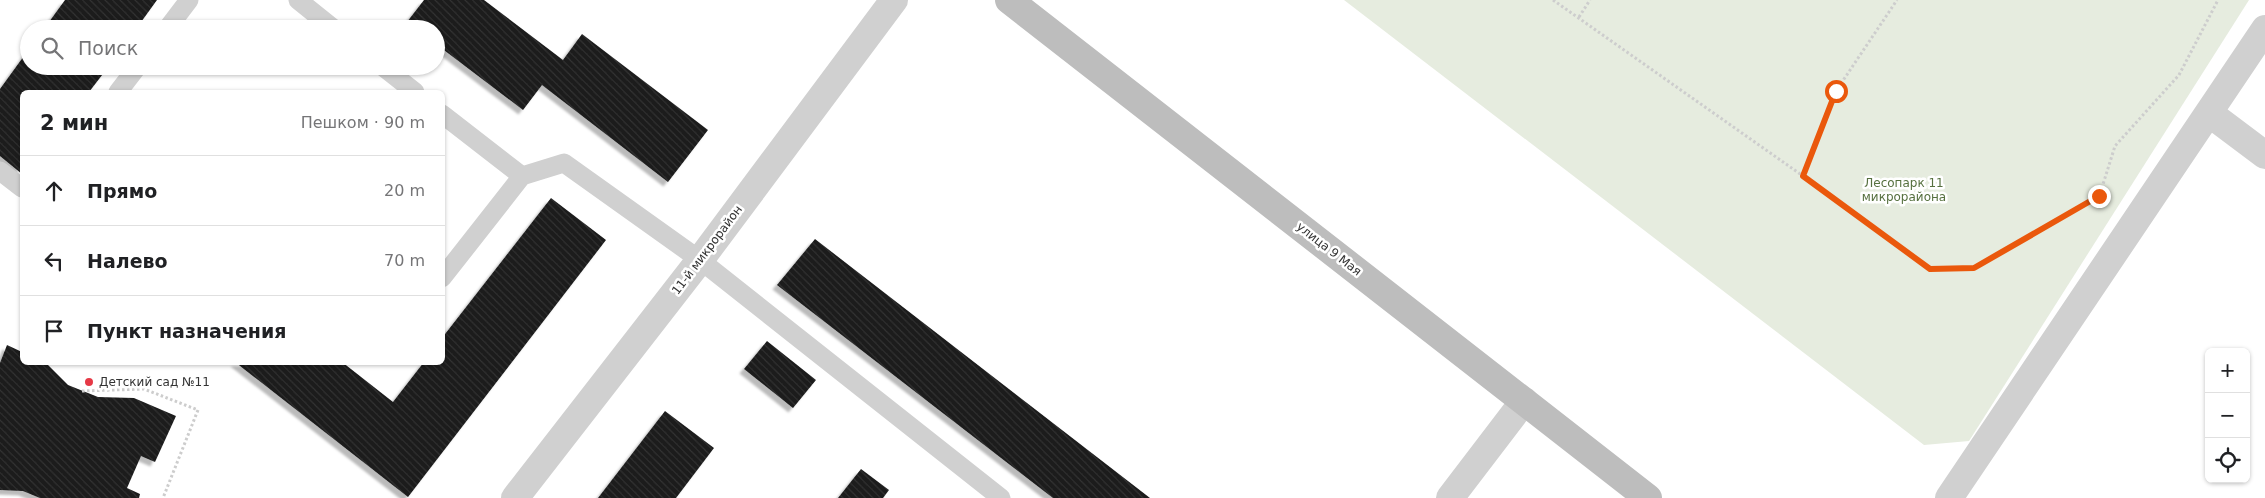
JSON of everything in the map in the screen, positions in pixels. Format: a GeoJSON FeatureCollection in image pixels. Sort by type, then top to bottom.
{"type":"FeatureCollection","features":[{"type":"Feature","properties":{"kind":"main road","name":"улица 9 Мая"},"geometry":{"type":"LineString","coordinates":[[1009,0],[1648,498]]}},
{"type":"Feature","properties":{"kind":"street","name":"11-й микрорайон"},"geometry":{"type":"LineString","coordinates":[[515,498],[700,260],[894,0]]}},
{"type":"Feature","properties":{"kind":"street"},"geometry":{"type":"LineString","coordinates":[[1949,498],[2265,29]]}},
{"type":"Feature","properties":{"kind":"street"},"geometry":{"type":"LineString","coordinates":[[2209,113],[2265,155]]}},
{"type":"Feature","properties":{"kind":"street"},"geometry":{"type":"LineString","coordinates":[[1450,498],[1524,401]]}},
{"type":"Feature","properties":{"kind":"lane"},"geometry":{"type":"LineString","coordinates":[[174,20],[189,0]]}},
{"type":"Feature","properties":{"kind":"lane"},"geometry":{"type":"LineString","coordinates":[[298,0],[323,20]]}},
{"type":"Feature","properties":{"kind":"lane"},"geometry":{"type":"LineString","coordinates":[[120,90],[131,75]]}},
{"type":"Feature","properties":{"kind":"lane"},"geometry":{"type":"LineString","coordinates":[[394,75],[413,90]]}},
{"type":"Feature","properties":{"kind":"lane"},"geometry":{"type":"LineString","coordinates":[[445,116],[522,176]]}},
{"type":"Feature","properties":{"kind":"lane"},"geometry":{"type":"LineString","coordinates":[[445,274],[522,176],[564,163],[700,260],[1001,498]]}},
{"type":"Feature","properties":{"kind":"lane"},"geometry":{"type":"LineString","coordinates":[[0,171],[20,186]]}},
{"type":"Feature","properties":{"kind":"path"},"geometry":{"type":"LineString","coordinates":[[1553,0],[1803,176],[1930,269],[1974,268],[2099,196],[2115,146],[2179,75],[2218,0]]}},
{"type":"Feature","properties":{"kind":"path"},"geometry":{"type":"LineString","coordinates":[[1579,17],[1590,0]]}},
{"type":"Feature","properties":{"kind":"path"},"geometry":{"type":"LineString","coordinates":[[1803,176],[1836,91],[1897,0]]}},
{"type":"Feature","properties":{"kind":"path"},"geometry":{"type":"LineString","coordinates":[[82,391],[144,389],[198,410],[163,498]]}},
{"type":"Feature","properties":{"kind":"green space","name":"Лесопарк 11 микрорайона"},"geometry":{"type":"Polygon","coordinates":[[[1344,0],[2249,0],[1969,441],[1924,445],[1344,0]]]}},
{"type":"Feature","properties":{"kind":"building"},"geometry":{"type":"Polygon","coordinates":[[[65,0],[157,0],[143,20],[51,20],[65,0]]]}},
{"type":"Feature","properties":{"kind":"building"},"geometry":{"type":"Polygon","coordinates":[[[424,0],[484,0],[563,60],[582,34],[708,130],[668,182],[542,85],[523,110],[445,51],[445,20],[409,20],[424,0]]]}},
{"type":"Feature","properties":{"kind":"building"},"geometry":{"type":"Polygon","coordinates":[[[20,61],[20,75],[102,75],[91,90],[20,90],[20,172],[0,156],[0,89],[20,61]]]}},
{"type":"Feature","properties":{"kind":"building"},"geometry":{"type":"Polygon","coordinates":[[[551,198],[606,240],[408,497],[239,365],[346,365],[393,402],[422,365],[445,365],[445,334],[551,198]]]}},
{"type":"Feature","properties":{"kind":"building"},"geometry":{"type":"Polygon","coordinates":[[[815,239],[1150,498],[1053,498],[777,285],[815,239]]]}},
{"type":"Feature","properties":{"kind":"building"},"geometry":{"type":"Polygon","coordinates":[[[767,341],[816,380],[793,408],[744,369],[767,341]]]}},
{"type":"Feature","properties":{"kind":"building"},"geometry":{"type":"Polygon","coordinates":[[[7,345],[20,351],[20,365],[48,365],[68,385],[98,397],[134,398],[176,416],[155,462],[141,456],[127,488],[140,494],[139,498],[40,498],[23,491],[0,490],[0,363],[7,345]]]}},
{"type":"Feature","properties":{"kind":"building"},"geometry":{"type":"Polygon","coordinates":[[[665,411],[714,448],[676,498],[598,498],[665,411]]]}},
{"type":"Feature","properties":{"kind":"building"},"geometry":{"type":"Polygon","coordinates":[[[861,469],[889,490],[883,498],[838,498],[861,469]]]}},
{"type":"Feature","properties":{"kind":"place","name":"Детский сад №11"},"geometry":{"type":"Point","coordinates":[89,382]}},
{"type":"Feature","properties":{"kind":"route"},"geometry":{"type":"LineString","coordinates":[[1836,91],[1803,176],[1930,269],[1974,268],[2099,196]]}}]}
